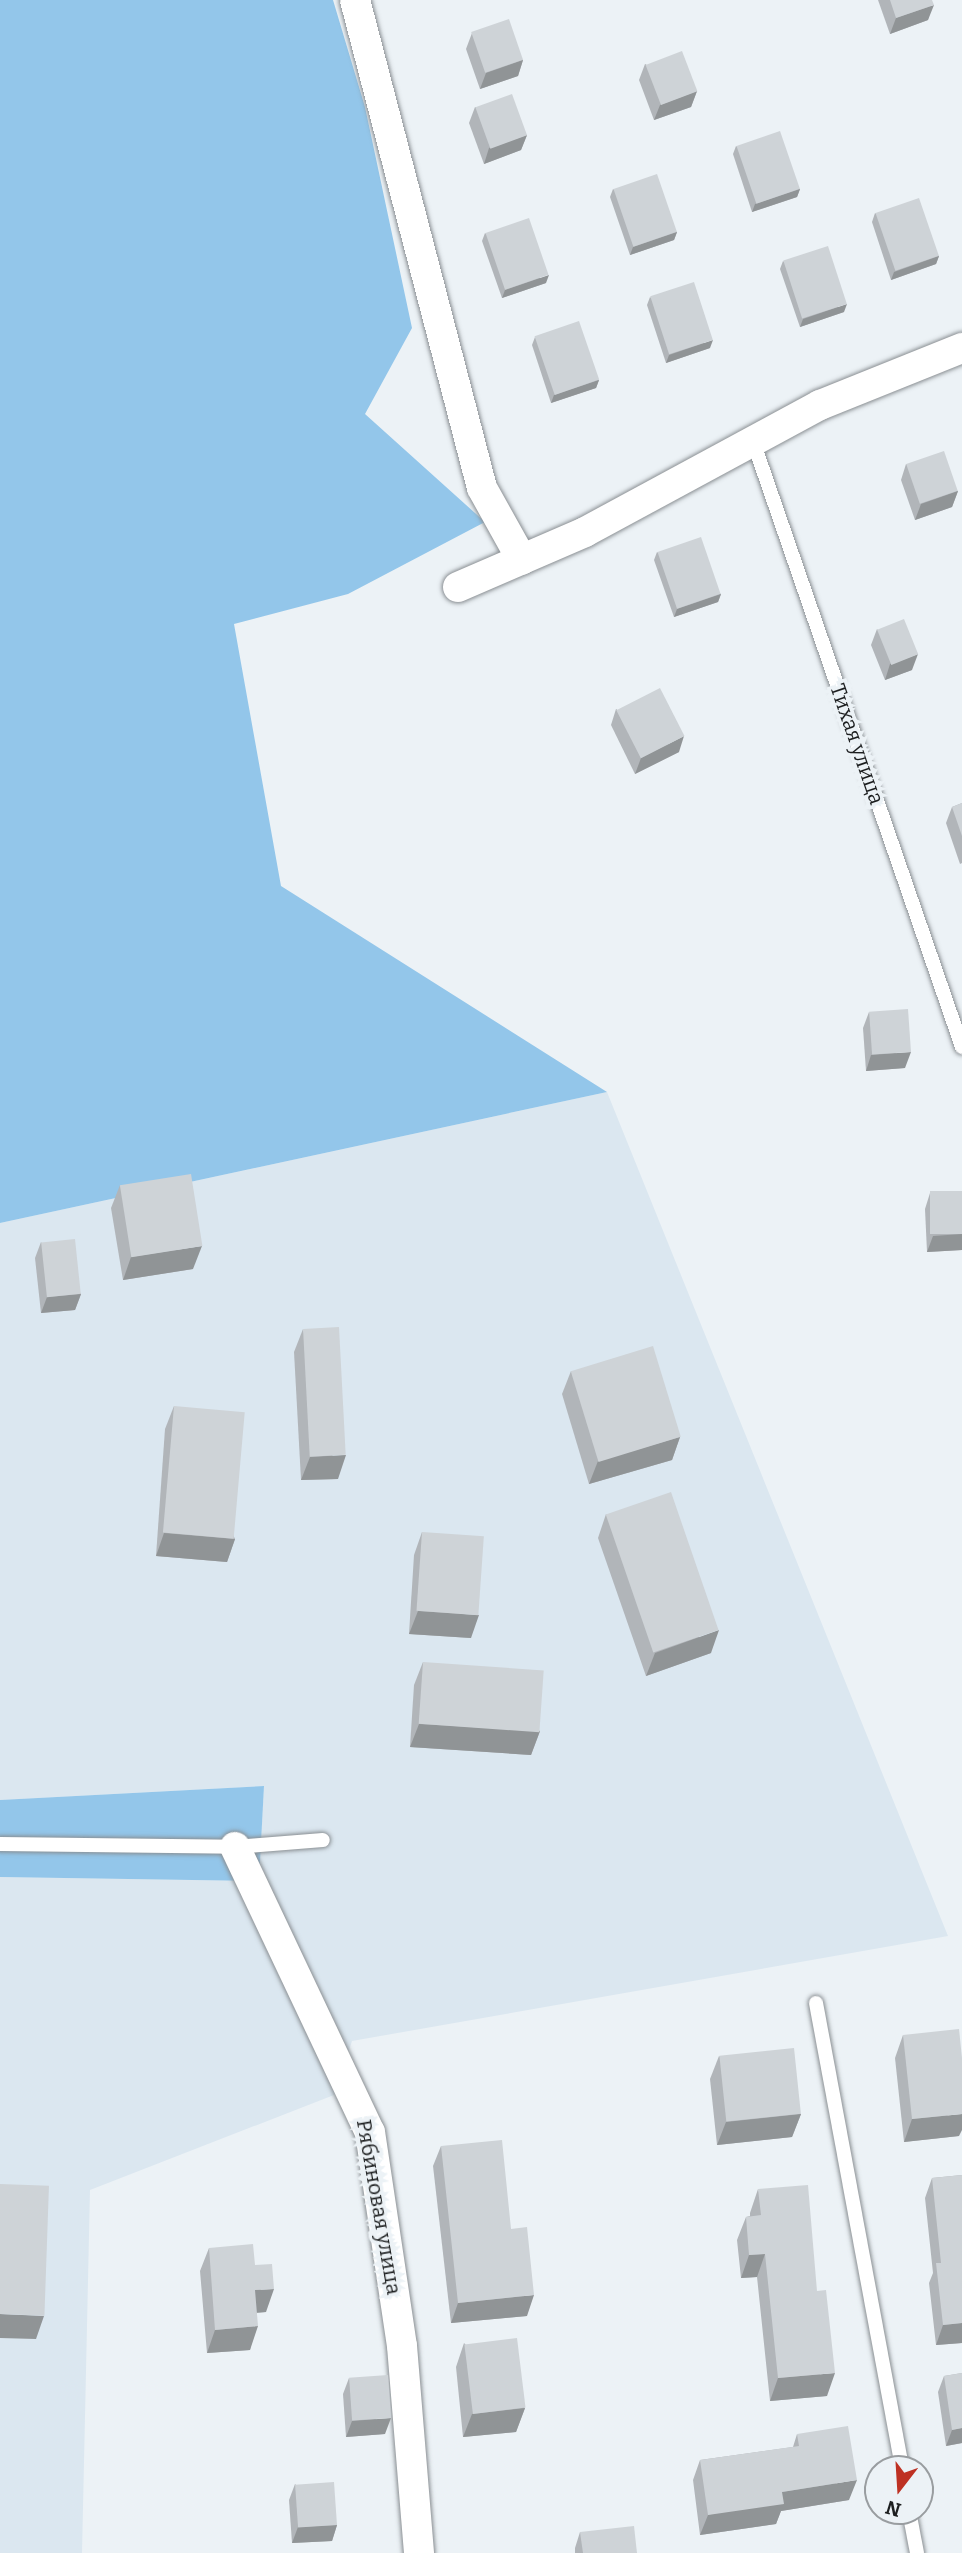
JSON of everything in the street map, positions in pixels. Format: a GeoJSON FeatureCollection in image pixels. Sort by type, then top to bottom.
{"type":"FeatureCollection","features":[{"type":"Feature","properties":{"kind":"street"},"geometry":{"type":"LineString","coordinates":[[355,0],[482,488],[523,560]]}},
{"type":"Feature","properties":{"kind":"street"},"geometry":{"type":"LineString","coordinates":[[458,587],[523,560],[820,405],[962,348]]}},
{"type":"Feature","properties":{"kind":"street","name":"Рябиновая улица"},"geometry":{"type":"LineString","coordinates":[[235,1847],[370,2132],[402,2346],[419,2553]]}},
{"type":"Feature","properties":{"kind":"lane","name":"Тихая улица"},"geometry":{"type":"LineString","coordinates":[[752,441],[962,1047]]}},
{"type":"Feature","properties":{"kind":"lane"},"geometry":{"type":"LineString","coordinates":[[0,1844],[235,1847],[323,1840]]}},
{"type":"Feature","properties":{"kind":"lane"},"geometry":{"type":"LineString","coordinates":[[816,2003],[899,2455]]}},
{"type":"Feature","properties":{"kind":"lane"},"geometry":{"type":"LineString","coordinates":[[912,2525],[917,2553]]}},
{"type":"Feature","properties":{"kind":"shaded area"},"geometry":{"type":"Polygon","coordinates":[[[0,0],[333,0],[365,107],[412,328],[365,414],[485,522],[348,594],[234,624],[281,886],[607,1092],[0,1223],[0,0]]]}},
{"type":"Feature","properties":{"kind":"shaded area"},"geometry":{"type":"Polygon","coordinates":[[[607,1092],[948,1936],[352,2041],[334,2095],[90,2190],[82,2553],[0,2553],[0,1877],[259,1881],[264,1786],[0,1800],[0,1223],[607,1092]]]}},
{"type":"Feature","properties":{"kind":"shaded area"},"geometry":{"type":"Polygon","coordinates":[[[264,1786],[259,1881],[0,1877],[0,1800],[264,1786]]]}},
{"type":"Feature","properties":{"kind":"building"},"geometry":{"type":"Polygon","coordinates":[[[890,0],[932,0],[934,5],[896,18],[890,0]]]}},
{"type":"Feature","properties":{"kind":"building"},"geometry":{"type":"Polygon","coordinates":[[[509,19],[523,60],[485,73],[471,32],[509,19]]]}},
{"type":"Feature","properties":{"kind":"building"},"geometry":{"type":"Polygon","coordinates":[[[682,51],[697,91],[661,105],[646,65],[682,51]]]}},
{"type":"Feature","properties":{"kind":"building"},"geometry":{"type":"Polygon","coordinates":[[[512,94],[527,135],[490,149],[475,107],[512,94]]]}},
{"type":"Feature","properties":{"kind":"building"},"geometry":{"type":"Polygon","coordinates":[[[780,131],[800,189],[756,204],[737,146],[780,131]]]}},
{"type":"Feature","properties":{"kind":"building"},"geometry":{"type":"Polygon","coordinates":[[[657,174],[677,232],[633,247],[614,189],[657,174]]]}},
{"type":"Feature","properties":{"kind":"building"},"geometry":{"type":"Polygon","coordinates":[[[919,198],[939,256],[895,271],[876,213],[919,198]]]}},
{"type":"Feature","properties":{"kind":"building"},"geometry":{"type":"Polygon","coordinates":[[[529,218],[549,275],[505,290],[486,233],[529,218]]]}},
{"type":"Feature","properties":{"kind":"building"},"geometry":{"type":"Polygon","coordinates":[[[828,246],[847,304],[802,319],[783,261],[828,246]]]}},
{"type":"Feature","properties":{"kind":"building"},"geometry":{"type":"Polygon","coordinates":[[[694,282],[713,340],[669,354],[650,296],[694,282]]]}},
{"type":"Feature","properties":{"kind":"building"},"geometry":{"type":"Polygon","coordinates":[[[579,321],[599,380],[555,395],[535,336],[579,321]]]}},
{"type":"Feature","properties":{"kind":"building"},"geometry":{"type":"Polygon","coordinates":[[[944,451],[958,491],[920,504],[906,464],[944,451]]]}},
{"type":"Feature","properties":{"kind":"building"},"geometry":{"type":"Polygon","coordinates":[[[701,537],[721,594],[677,609],[658,552],[701,537]]]}},
{"type":"Feature","properties":{"kind":"building"},"geometry":{"type":"Polygon","coordinates":[[[904,619],[918,654],[891,665],[877,630],[904,619]]]}},
{"type":"Feature","properties":{"kind":"building"},"geometry":{"type":"Polygon","coordinates":[[[660,688],[685,736],[641,758],[616,710],[660,688]]]}},
{"type":"Feature","properties":{"kind":"building"},"geometry":{"type":"Polygon","coordinates":[[[962,803],[962,836],[952,807],[962,803]]]}},
{"type":"Feature","properties":{"kind":"building"},"geometry":{"type":"Polygon","coordinates":[[[908,1009],[911,1052],[872,1055],[869,1012],[908,1009]]]}},
{"type":"Feature","properties":{"kind":"building"},"geometry":{"type":"Polygon","coordinates":[[[191,1174],[202,1246],[131,1257],[120,1185],[191,1174]]]}},
{"type":"Feature","properties":{"kind":"building"},"geometry":{"type":"Polygon","coordinates":[[[930,1191],[962,1191],[962,1234],[930,1234],[930,1191]]]}},
{"type":"Feature","properties":{"kind":"building"},"geometry":{"type":"Polygon","coordinates":[[[75,1239],[81,1294],[47,1297],[41,1243],[75,1239]]]}},
{"type":"Feature","properties":{"kind":"building"},"geometry":{"type":"Polygon","coordinates":[[[339,1327],[346,1455],[310,1457],[303,1329],[339,1327]]]}},
{"type":"Feature","properties":{"kind":"building"},"geometry":{"type":"Polygon","coordinates":[[[653,1346],[681,1437],[599,1462],[571,1371],[653,1346]]]}},
{"type":"Feature","properties":{"kind":"building"},"geometry":{"type":"Polygon","coordinates":[[[174,1406],[245,1412],[234,1539],[163,1533],[174,1406]]]}},
{"type":"Feature","properties":{"kind":"building"},"geometry":{"type":"Polygon","coordinates":[[[671,1492],[719,1630],[653,1653],[606,1514],[671,1492]]]}},
{"type":"Feature","properties":{"kind":"building"},"geometry":{"type":"Polygon","coordinates":[[[422,1532],[484,1536],[478,1615],[416,1611],[422,1532]]]}},
{"type":"Feature","properties":{"kind":"building"},"geometry":{"type":"Polygon","coordinates":[[[423,1662],[544,1670],[539,1732],[419,1724],[423,1662]]]}},
{"type":"Feature","properties":{"kind":"building"},"geometry":{"type":"Polygon","coordinates":[[[959,2029],[962,2114],[912,2119],[903,2035],[959,2029]]]}},
{"type":"Feature","properties":{"kind":"building"},"geometry":{"type":"Polygon","coordinates":[[[794,2048],[801,2114],[726,2121],[719,2056],[794,2048]]]}},
{"type":"Feature","properties":{"kind":"building"},"geometry":{"type":"Polygon","coordinates":[[[502,2140],[511,2229],[527,2227],[534,2295],[458,2303],[441,2146],[502,2140]]]}},
{"type":"Feature","properties":{"kind":"building"},"geometry":{"type":"Polygon","coordinates":[[[962,2175],[962,2323],[943,2325],[936,2263],[941,2263],[932,2178],[962,2175]]]}},
{"type":"Feature","properties":{"kind":"building"},"geometry":{"type":"Polygon","coordinates":[[[0,2184],[49,2186],[44,2316],[0,2314],[0,2184]]]}},
{"type":"Feature","properties":{"kind":"building"},"geometry":{"type":"Polygon","coordinates":[[[808,2185],[817,2291],[826,2290],[835,2373],[778,2378],[765,2254],[749,2255],[746,2217],[761,2215],[758,2189],[808,2185]]]}},
{"type":"Feature","properties":{"kind":"building"},"geometry":{"type":"Polygon","coordinates":[[[253,2244],[255,2265],[272,2264],[274,2289],[255,2290],[258,2326],[215,2330],[209,2248],[253,2244]]]}},
{"type":"Feature","properties":{"kind":"building"},"geometry":{"type":"Polygon","coordinates":[[[517,2338],[526,2407],[473,2414],[464,2344],[517,2338]]]}},
{"type":"Feature","properties":{"kind":"building"},"geometry":{"type":"Polygon","coordinates":[[[962,2373],[962,2428],[952,2430],[944,2376],[962,2373]]]}},
{"type":"Feature","properties":{"kind":"building"},"geometry":{"type":"Polygon","coordinates":[[[388,2375],[391,2418],[352,2421],[349,2378],[388,2375]]]}},
{"type":"Feature","properties":{"kind":"building"},"geometry":{"type":"Polygon","coordinates":[[[848,2426],[857,2480],[782,2492],[784,2504],[708,2515],[700,2460],[799,2446],[797,2434],[848,2426]]]}},
{"type":"Feature","properties":{"kind":"building"},"geometry":{"type":"Polygon","coordinates":[[[334,2482],[337,2525],[298,2528],[295,2485],[334,2482]]]}},
{"type":"Feature","properties":{"kind":"building"},"geometry":{"type":"Polygon","coordinates":[[[634,2526],[637,2553],[583,2553],[580,2532],[634,2526]]]}}]}
